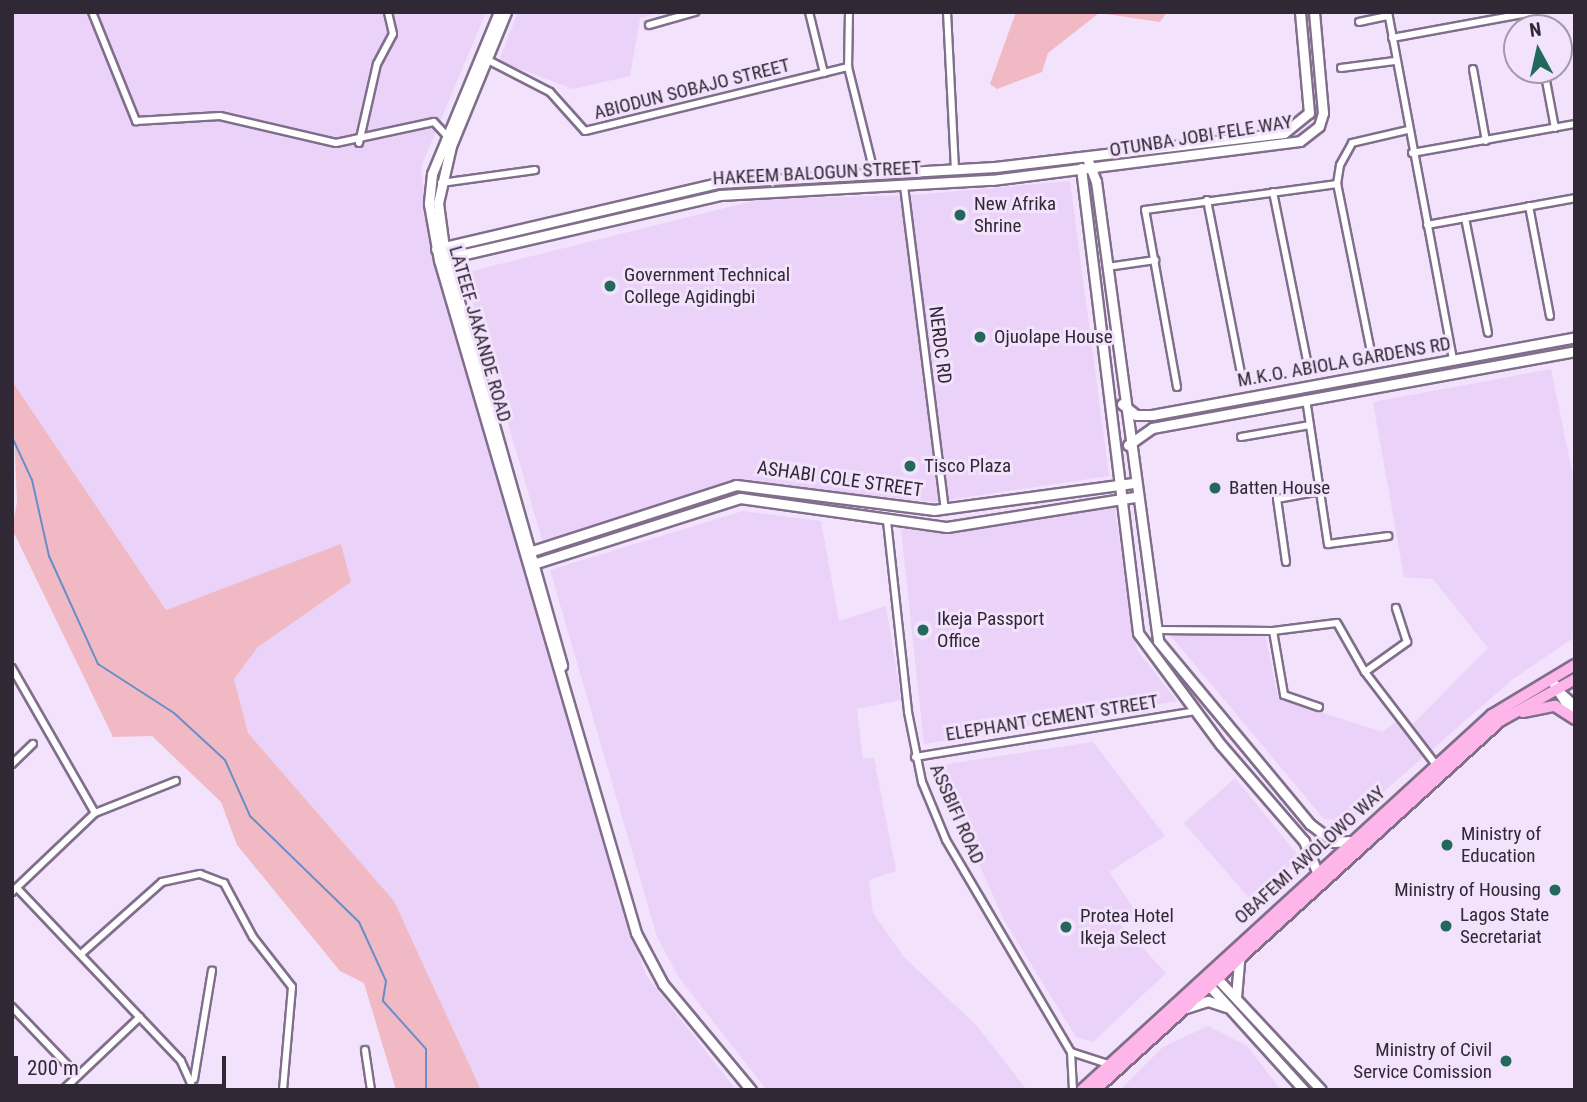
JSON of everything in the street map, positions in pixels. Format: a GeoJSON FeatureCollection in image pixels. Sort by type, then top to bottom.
{"type":"FeatureCollection","features":[{"type":"Feature","properties":{"kind":"main road","name":"OBAFEMI AWOLOWO WAY"},"geometry":{"type":"LineString","coordinates":[[1082,1090],[1209,978],[1317,872],[1436,765],[1527,688],[1575,664]]}},
{"type":"Feature","properties":{"kind":"main road","name":"OBAFEMI AWOLOWO WAY"},"geometry":{"type":"LineString","coordinates":[[1095,1090],[1179,1013],[1209,978],[1242,955],[1500,722],[1575,680]]}},
{"type":"Feature","properties":{"kind":"main road"},"geometry":{"type":"LineString","coordinates":[[1500,722],[1545,705],[1575,718]]}},
{"type":"Feature","properties":{"kind":"street"},"geometry":{"type":"LineString","coordinates":[[92,12],[136,121],[220,116],[359,143],[430,122],[447,136]]}},
{"type":"Feature","properties":{"kind":"street"},"geometry":{"type":"LineString","coordinates":[[359,143],[377,64],[393,34],[388,12]]}},
{"type":"Feature","properties":{"kind":"street","name":"LATEEF JAKANDE ROAD"},"geometry":{"type":"LineString","coordinates":[[499,12],[447,136],[429,194],[440,248],[643,950],[663,984],[751,1090]]}},
{"type":"Feature","properties":{"kind":"street","name":"LATEEF JAKANDE ROAD"},"geometry":{"type":"LineString","coordinates":[[440,248],[439,184],[506,12]]}},
{"type":"Feature","properties":{"kind":"street"},"geometry":{"type":"LineString","coordinates":[[649,25],[695,12]]}},
{"type":"Feature","properties":{"kind":"street"},"geometry":{"type":"LineString","coordinates":[[809,12],[824,73]]}},
{"type":"Feature","properties":{"kind":"street","name":"HAKEEM BALOGUN STREET"},"geometry":{"type":"LineString","coordinates":[[849,12],[848,67],[875,176]]}},
{"type":"Feature","properties":{"kind":"street"},"geometry":{"type":"LineString","coordinates":[[947,12],[956,170]]}},
{"type":"Feature","properties":{"kind":"street","name":"OTUNBA JOBI FELE WAY"},"geometry":{"type":"LineString","coordinates":[[1087,158],[1296,129],[1309,113],[1300,12]]}},
{"type":"Feature","properties":{"kind":"street","name":"OTUNBA JOBI FELE WAY"},"geometry":{"type":"LineString","coordinates":[[1094,170],[1286,144],[1312,135],[1323,113],[1314,12]]}},
{"type":"Feature","properties":{"kind":"street"},"geometry":{"type":"LineString","coordinates":[[1392,38],[1534,12]]}},
{"type":"Feature","properties":{"kind":"street"},"geometry":{"type":"LineString","coordinates":[[1359,22],[1388,14],[1453,360]]}},
{"type":"Feature","properties":{"kind":"street"},"geometry":{"type":"LineString","coordinates":[[1304,46],[1317,44]]}},
{"type":"Feature","properties":{"kind":"street","name":"ABIODUN SOBAJO STREET"},"geometry":{"type":"LineString","coordinates":[[486,59],[550,92],[585,131],[848,67]]}},
{"type":"Feature","properties":{"kind":"street"},"geometry":{"type":"LineString","coordinates":[[1341,68],[1395,61]]}},
{"type":"Feature","properties":{"kind":"street"},"geometry":{"type":"LineString","coordinates":[[1473,69],[1486,141]]}},
{"type":"Feature","properties":{"kind":"street"},"geometry":{"type":"LineString","coordinates":[[1547,84],[1555,128]]}},
{"type":"Feature","properties":{"kind":"street"},"geometry":{"type":"LineString","coordinates":[[1412,153],[1575,124]]}},
{"type":"Feature","properties":{"kind":"street"},"geometry":{"type":"LineString","coordinates":[[1371,352],[1337,184],[1352,143],[1408,130]]}},
{"type":"Feature","properties":{"kind":"street"},"geometry":{"type":"LineString","coordinates":[[1317,872],[1311,851],[1195,711],[1138,633],[1084,223],[1079,172],[1087,158],[1094,170],[1122,404],[1154,630],[1296,808],[1325,837],[1351,841]]}},
{"type":"Feature","properties":{"kind":"street","name":"HAKEEM BALOGUN STREET"},"geometry":{"type":"LineString","coordinates":[[440,248],[718,183],[875,176],[1087,158]]}},
{"type":"Feature","properties":{"kind":"street"},"geometry":{"type":"LineString","coordinates":[[439,184],[535,170]]}},
{"type":"Feature","properties":{"kind":"street","name":"HAKEEM BALOGUN STREET"},"geometry":{"type":"LineString","coordinates":[[443,259],[700,198],[904,186],[1094,170]]}},
{"type":"Feature","properties":{"kind":"street"},"geometry":{"type":"LineString","coordinates":[[810,178],[810,190]]}},
{"type":"Feature","properties":{"kind":"street"},"geometry":{"type":"LineString","coordinates":[[1177,387],[1145,210],[1337,184]]}},
{"type":"Feature","properties":{"kind":"street","name":"NERDC RD"},"geometry":{"type":"LineString","coordinates":[[904,186],[945,509]]}},
{"type":"Feature","properties":{"kind":"street"},"geometry":{"type":"LineString","coordinates":[[1273,191],[1308,365]]}},
{"type":"Feature","properties":{"kind":"street"},"geometry":{"type":"LineString","coordinates":[[1427,225],[1575,198]]}},
{"type":"Feature","properties":{"kind":"street"},"geometry":{"type":"LineString","coordinates":[[1208,200],[1242,378]]}},
{"type":"Feature","properties":{"kind":"street"},"geometry":{"type":"LineString","coordinates":[[1529,206],[1550,316]]}},
{"type":"Feature","properties":{"kind":"street"},"geometry":{"type":"LineString","coordinates":[[1465,218],[1488,333]]}},
{"type":"Feature","properties":{"kind":"street"},"geometry":{"type":"LineString","coordinates":[[554,221],[556,232]]}},
{"type":"Feature","properties":{"kind":"street"},"geometry":{"type":"LineString","coordinates":[[1084,223],[1101,221]]}},
{"type":"Feature","properties":{"kind":"street"},"geometry":{"type":"LineString","coordinates":[[1107,267],[1155,260]]}},
{"type":"Feature","properties":{"kind":"street","name":"M.K.O. ABIOLA GARDENS RD"},"geometry":{"type":"LineString","coordinates":[[1122,404],[1136,415],[1152,415],[1575,337]]}},
{"type":"Feature","properties":{"kind":"street","name":"M.K.O. ABIOLA GARDENS RD"},"geometry":{"type":"LineString","coordinates":[[1128,445],[1152,428],[1575,351]]}},
{"type":"Feature","properties":{"kind":"street"},"geometry":{"type":"LineString","coordinates":[[1387,372],[1389,385]]}},
{"type":"Feature","properties":{"kind":"street"},"geometry":{"type":"LineString","coordinates":[[1306,399],[1328,544],[1388,536]]}},
{"type":"Feature","properties":{"kind":"street"},"geometry":{"type":"LineString","coordinates":[[1241,437],[1310,425]]}},
{"type":"Feature","properties":{"kind":"street","name":"ASHABI COLE STREET"},"geometry":{"type":"LineString","coordinates":[[528,552],[736,485],[945,509],[1133,483]]}},
{"type":"Feature","properties":{"kind":"street"},"geometry":{"type":"LineString","coordinates":[[1286,562],[1277,499],[1320,491]]}},
{"type":"Feature","properties":{"kind":"street"},"geometry":{"type":"LineString","coordinates":[[1071,492],[1073,507]]}},
{"type":"Feature","properties":{"kind":"street","name":"ASHABI COLE STREET"},"geometry":{"type":"LineString","coordinates":[[531,565],[740,498],[887,521],[947,527],[1135,497]]}},
{"type":"Feature","properties":{"kind":"street","name":"ASSBIFI ROAD"},"geometry":{"type":"LineString","coordinates":[[887,521],[915,757],[946,840],[1071,1052]]}},
{"type":"Feature","properties":{"kind":"street"},"geometry":{"type":"LineString","coordinates":[[572,537],[576,550]]}},
{"type":"Feature","properties":{"kind":"street"},"geometry":{"type":"LineString","coordinates":[[1365,672],[1407,642],[1396,608]]}},
{"type":"Feature","properties":{"kind":"street"},"geometry":{"type":"LineString","coordinates":[[1154,630],[1273,631],[1337,622],[1365,672],[1436,765]]}},
{"type":"Feature","properties":{"kind":"street"},"geometry":{"type":"LineString","coordinates":[[1273,631],[1284,695],[1318,707]]}},
{"type":"Feature","properties":{"kind":"street"},"geometry":{"type":"LineString","coordinates":[[12,668],[95,813]]}},
{"type":"Feature","properties":{"kind":"street"},"geometry":{"type":"LineString","coordinates":[[1554,674],[1556,689],[1575,718]]}},
{"type":"Feature","properties":{"kind":"street"},"geometry":{"type":"LineString","coordinates":[[1527,688],[1556,689],[1575,706]]}},
{"type":"Feature","properties":{"kind":"street","name":"ELEPHANT CEMENT STREET"},"geometry":{"type":"LineString","coordinates":[[915,757],[1195,711]]}},
{"type":"Feature","properties":{"kind":"street"},"geometry":{"type":"LineString","coordinates":[[12,764],[33,744]]}},
{"type":"Feature","properties":{"kind":"street"},"geometry":{"type":"LineString","coordinates":[[176,781],[95,813],[15,890],[81,954],[194,1079]]}},
{"type":"Feature","properties":{"kind":"street"},"geometry":{"type":"LineString","coordinates":[[1285,818],[1296,808]]}},
{"type":"Feature","properties":{"kind":"street"},"geometry":{"type":"LineString","coordinates":[[81,954],[162,882],[200,874],[224,883],[253,937],[292,987],[283,1090]]}},
{"type":"Feature","properties":{"kind":"street"},"geometry":{"type":"LineString","coordinates":[[1238,1002],[1233,978],[1242,955]]}},
{"type":"Feature","properties":{"kind":"street"},"geometry":{"type":"LineString","coordinates":[[194,1090],[212,970]]}},
{"type":"Feature","properties":{"kind":"street"},"geometry":{"type":"LineString","coordinates":[[1209,978],[1238,1002],[1321,1090]]}},
{"type":"Feature","properties":{"kind":"street"},"geometry":{"type":"LineString","coordinates":[[1209,978],[1236,1014],[1304,1090]]}},
{"type":"Feature","properties":{"kind":"street"},"geometry":{"type":"LineString","coordinates":[[1179,1013],[1208,1001],[1236,1014]]}},
{"type":"Feature","properties":{"kind":"street"},"geometry":{"type":"LineString","coordinates":[[12,1007],[78,1076]]}},
{"type":"Feature","properties":{"kind":"street"},"geometry":{"type":"LineString","coordinates":[[63,1090],[140,1017]]}},
{"type":"Feature","properties":{"kind":"street"},"geometry":{"type":"LineString","coordinates":[[365,1050],[371,1090]]}},
{"type":"Feature","properties":{"kind":"street"},"geometry":{"type":"LineString","coordinates":[[1073,1090],[1071,1052],[1109,1064]]}},
{"type":"Feature","properties":{"kind":"shaded area"},"geometry":{"type":"Polygon","coordinates":[[[12,12],[486,12],[421,167],[429,240],[624,913],[646,975],[736,1090],[481,1090],[394,901],[248,733],[234,679],[258,647],[351,582],[341,545],[166,610],[12,381],[12,12]]]}},
{"type":"Feature","properties":{"kind":"shaded area"},"geometry":{"type":"Polygon","coordinates":[[[518,12],[660,12],[640,18],[630,76],[573,89],[499,61],[518,12]]]}},
{"type":"Feature","properties":{"kind":"shaded area"},"geometry":{"type":"Polygon","coordinates":[[[1016,12],[1167,12],[1160,22],[1099,13],[1048,53],[1042,72],[997,89],[990,84],[1016,12]]]}},
{"type":"Feature","properties":{"kind":"shaded area"},"geometry":{"type":"Polygon","coordinates":[[[1070,181],[1109,476],[934,502],[735,481],[543,543],[464,273],[761,199],[914,195],[1070,181]]]}},
{"type":"Feature","properties":{"kind":"shaded area"},"geometry":{"type":"Polygon","coordinates":[[[1551,369],[1575,486],[1575,637],[1513,679],[1350,821],[1324,819],[1170,635],[1265,634],[1278,698],[1382,732],[1396,722],[1405,732],[1488,648],[1433,579],[1404,577],[1373,402],[1551,369]]]}},
{"type":"Feature","properties":{"kind":"shaded area"},"geometry":{"type":"Polygon","coordinates":[[[12,381],[166,610],[341,544],[351,582],[258,647],[234,679],[248,733],[394,901],[481,1090],[396,1090],[364,983],[340,971],[237,845],[221,802],[152,736],[113,737],[12,529],[17,502],[12,381]]]}},
{"type":"Feature","properties":{"kind":"shaded area"},"geometry":{"type":"Polygon","coordinates":[[[1114,505],[1137,650],[1177,701],[924,744],[901,529],[940,532],[1114,505]]]}},
{"type":"Feature","properties":{"kind":"shaded area"},"geometry":{"type":"Polygon","coordinates":[[[743,511],[821,521],[839,621],[886,606],[901,700],[857,709],[863,759],[874,758],[896,871],[869,880],[873,913],[904,957],[976,1025],[1027,1090],[767,1090],[679,978],[657,937],[550,570],[743,511]]]}},
{"type":"Feature","properties":{"kind":"shaded area"},"geometry":{"type":"Polygon","coordinates":[[[1093,742],[1165,836],[1109,872],[1136,912],[1121,925],[1166,973],[1093,1042],[1076,1037],[1004,920],[939,775],[947,764],[1093,742]]]}},
{"type":"Feature","properties":{"kind":"shaded area"},"geometry":{"type":"Polygon","coordinates":[[[1235,778],[1297,854],[1284,874],[1250,899],[1184,823],[1235,778]]]}},
{"type":"Feature","properties":{"kind":"shaded area"},"geometry":{"type":"Polygon","coordinates":[[[1208,1026],[1247,1046],[1281,1090],[1120,1090],[1163,1047],[1208,1026]]]}},
{"type":"Feature","properties":{"kind":"waterway"},"geometry":{"type":"LineString","coordinates":[[12,437],[32,480],[49,556],[98,664],[174,713],[225,760],[250,816],[359,922],[386,981],[383,1001],[426,1049],[426,1090]]}},
{"type":"Feature","properties":{"kind":"place","name":"New Afrika Shrine"},"geometry":{"type":"Point","coordinates":[960,215]}},
{"type":"Feature","properties":{"kind":"place","name":"Government Technical College Agidingbi"},"geometry":{"type":"Point","coordinates":[610,286]}},
{"type":"Feature","properties":{"kind":"place","name":"Ojuolape House"},"geometry":{"type":"Point","coordinates":[980,337]}},
{"type":"Feature","properties":{"kind":"place","name":"Tisco Plaza"},"geometry":{"type":"Point","coordinates":[910,466]}},
{"type":"Feature","properties":{"kind":"place","name":"Batten House"},"geometry":{"type":"Point","coordinates":[1215,488]}},
{"type":"Feature","properties":{"kind":"place","name":"Ikeja Passport Office"},"geometry":{"type":"Point","coordinates":[923,630]}},
{"type":"Feature","properties":{"kind":"place","name":"Ministry of Education"},"geometry":{"type":"Point","coordinates":[1447,845]}},
{"type":"Feature","properties":{"kind":"place","name":"Ministry of Housing"},"geometry":{"type":"Point","coordinates":[1555,890]}},
{"type":"Feature","properties":{"kind":"place","name":"Lagos State Secretariat"},"geometry":{"type":"Point","coordinates":[1446,926]}},
{"type":"Feature","properties":{"kind":"place","name":"Protea Hotel Ikeja Select"},"geometry":{"type":"Point","coordinates":[1066,927]}},
{"type":"Feature","properties":{"kind":"place","name":"Ministry of Civil Service Comission"},"geometry":{"type":"Point","coordinates":[1506,1061]}}]}
